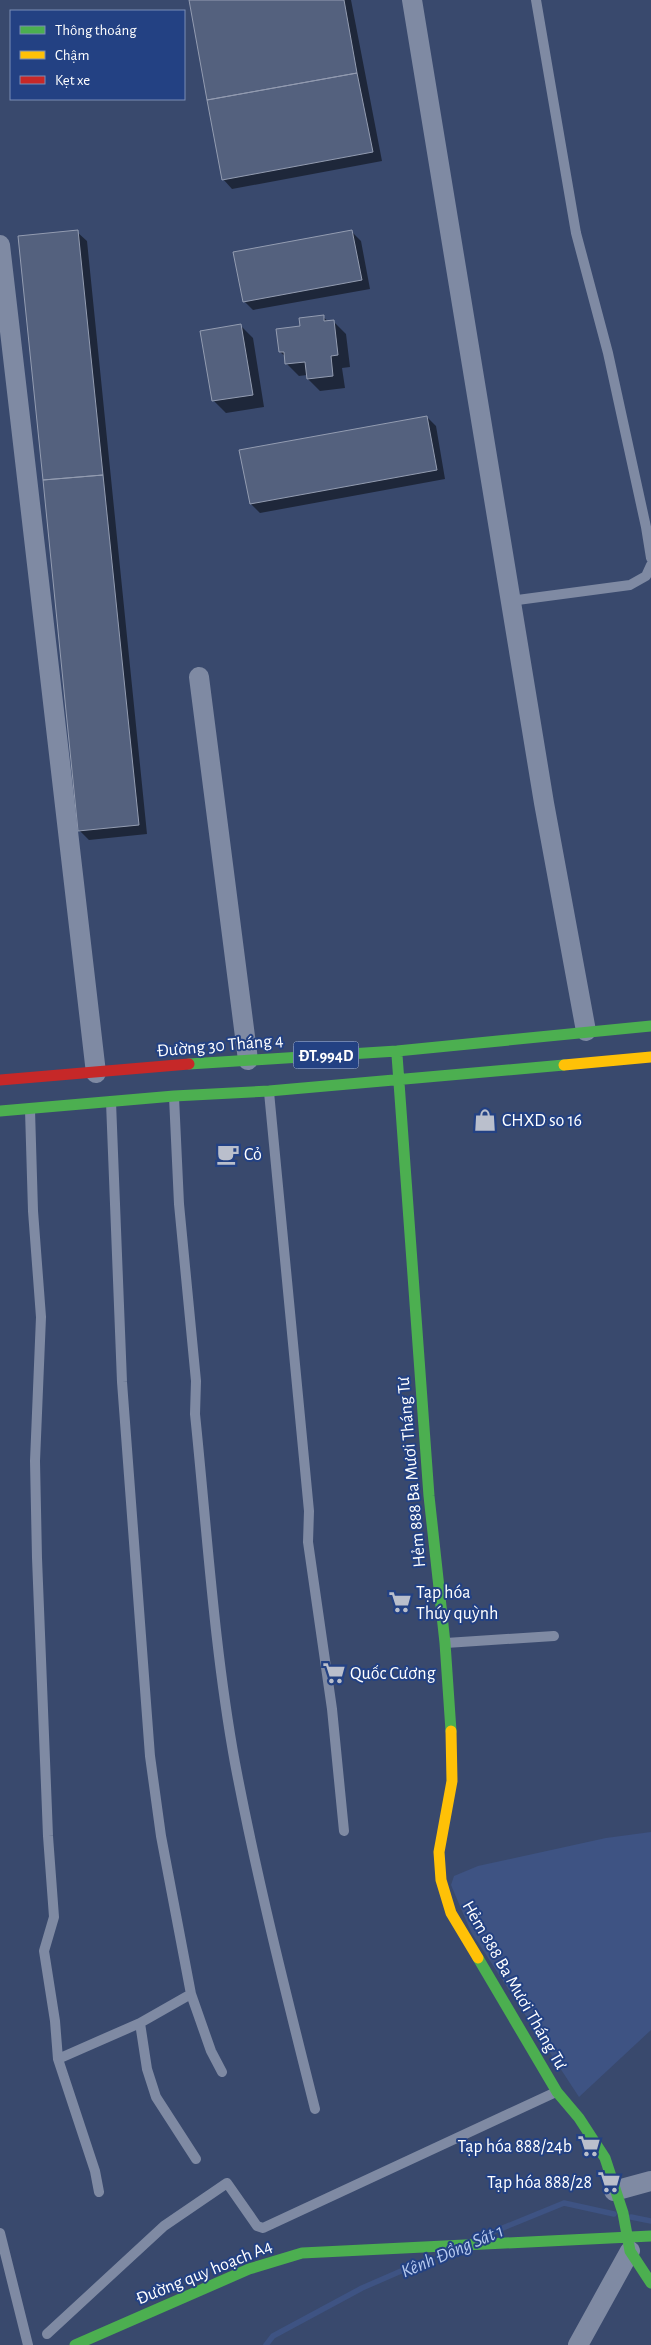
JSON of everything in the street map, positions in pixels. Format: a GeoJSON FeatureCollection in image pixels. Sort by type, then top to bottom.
{"type":"FeatureCollection","features":[{"type":"Feature","properties":{"kind":"street"},"geometry":{"type":"LineString","coordinates":[[412,0],[544,803],[589,1049]]}},
{"type":"Feature","properties":{"kind":"street"},"geometry":{"type":"LineString","coordinates":[[0,245],[96,1073]]}},
{"type":"Feature","properties":{"kind":"street"},"geometry":{"type":"LineString","coordinates":[[199,677],[248,1060]]}},
{"type":"Feature","properties":{"kind":"street","name":"Đường 30 Tháng 4"},"geometry":{"type":"LineString","coordinates":[[0,1111],[174,1096],[269,1091],[399,1078],[589,1049],[651,1026]]}},
{"type":"Feature","properties":{"kind":"street","name":"Đường 30 Tháng 4"},"geometry":{"type":"LineString","coordinates":[[0,1080],[248,1060],[397,1051],[589,1049],[651,1057]]}},
{"type":"Feature","properties":{"kind":"street","name":"Hẻm 888 Ba Mươi Tháng Tư"},"geometry":{"type":"LineString","coordinates":[[397,1051],[429,1496],[445,1643],[452,1781],[439,1852],[441,1880],[451,1913],[557,2092],[579,2118],[605,2158],[614,2191],[623,2213],[629,2245],[651,2283]]}},
{"type":"Feature","properties":{"kind":"street"},"geometry":{"type":"LineString","coordinates":[[614,2191],[651,2181]]}},
{"type":"Feature","properties":{"kind":"street","name":"Đường quy hoạch A4"},"geometry":{"type":"LineString","coordinates":[[75,2345],[249,2269],[302,2253],[629,2245],[651,2236]]}},
{"type":"Feature","properties":{"kind":"street"},"geometry":{"type":"LineString","coordinates":[[578,2345],[629,2245]]}},
{"type":"Feature","properties":{"kind":"lane"},"geometry":{"type":"LineString","coordinates":[[536,0],[576,233],[608,354],[646,527],[651,558]]}},
{"type":"Feature","properties":{"kind":"lane"},"geometry":{"type":"LineString","coordinates":[[510,601],[630,585],[646,576],[651,565]]}},
{"type":"Feature","properties":{"kind":"lane"},"geometry":{"type":"LineString","coordinates":[[269,1091],[309,1511],[308,1542],[332,1708],[344,1831]]}},
{"type":"Feature","properties":{"kind":"lane"},"geometry":{"type":"LineString","coordinates":[[174,1096],[179,1204],[196,1381],[195,1414],[218,1639],[235,1762],[275,1951],[314,2109]]}},
{"type":"Feature","properties":{"kind":"lane"},"geometry":{"type":"LineString","coordinates":[[111,1101],[122,1382],[150,1756],[161,1836],[191,1994],[211,2052],[222,2072]]}},
{"type":"Feature","properties":{"kind":"lane"},"geometry":{"type":"LineString","coordinates":[[30,1109],[33,1211],[41,1317],[35,1461],[38,1567],[48,1836],[54,1917],[44,1951],[55,2021],[58,2059],[95,2171],[99,2192]]}},
{"type":"Feature","properties":{"kind":"lane"},"geometry":{"type":"LineString","coordinates":[[445,1643],[554,1636]]}},
{"type":"Feature","properties":{"kind":"lane"},"geometry":{"type":"LineString","coordinates":[[58,2059],[140,2023],[191,1994]]}},
{"type":"Feature","properties":{"kind":"lane"},"geometry":{"type":"LineString","coordinates":[[140,2023],[148,2069],[156,2096],[196,2159]]}},
{"type":"Feature","properties":{"kind":"lane"},"geometry":{"type":"LineString","coordinates":[[47,2334],[164,2226],[227,2183],[256,2226],[263,2228],[557,2092]]}},
{"type":"Feature","properties":{"kind":"lane"},"geometry":{"type":"LineString","coordinates":[[0,2233],[28,2345]]}},
{"type":"Feature","properties":{"kind":"water"},"geometry":{"type":"Polygon","coordinates":[[[651,1832],[651,2030],[579,2097],[471,1932],[451,1885],[454,1876],[478,1866],[606,1838],[651,1832]]]}},
{"type":"Feature","properties":{"kind":"building"},"geometry":{"type":"Polygon","coordinates":[[[189,0],[344,0],[357,73],[207,100],[189,0]]]}},
{"type":"Feature","properties":{"kind":"building"},"geometry":{"type":"Polygon","coordinates":[[[357,73],[373,152],[222,180],[207,100],[357,73]]]}},
{"type":"Feature","properties":{"kind":"building"},"geometry":{"type":"Polygon","coordinates":[[[78,230],[103,475],[43,480],[18,236],[78,230]]]}},
{"type":"Feature","properties":{"kind":"building"},"geometry":{"type":"Polygon","coordinates":[[[352,230],[362,280],[243,302],[233,252],[352,230]]]}},
{"type":"Feature","properties":{"kind":"building"},"geometry":{"type":"Polygon","coordinates":[[[324,315],[324,321],[334,320],[338,355],[331,356],[333,376],[307,379],[305,362],[285,364],[284,352],[279,352],[276,329],[300,326],[299,318],[324,315]]]}},
{"type":"Feature","properties":{"kind":"building"},"geometry":{"type":"Polygon","coordinates":[[[241,324],[253,395],[212,401],[200,331],[241,324]]]}},
{"type":"Feature","properties":{"kind":"building"},"geometry":{"type":"Polygon","coordinates":[[[427,416],[437,470],[250,504],[239,450],[427,416]]]}},
{"type":"Feature","properties":{"kind":"building"},"geometry":{"type":"Polygon","coordinates":[[[103,475],[139,825],[78,831],[43,480],[103,475]]]}},
{"type":"Feature","properties":{"kind":"waterway","name":"Kênh Đồng Sát 1"},"geometry":{"type":"LineString","coordinates":[[493,2232],[564,2203],[614,2214]]}},
{"type":"Feature","properties":{"kind":"waterway","name":"Kênh Đồng Sát 1"},"geometry":{"type":"LineString","coordinates":[[631,2217],[651,2221]]}},
{"type":"Feature","properties":{"kind":"waterway","name":"Kênh Đồng Sát 1"},"geometry":{"type":"LineString","coordinates":[[266,2345],[273,2336],[362,2288],[431,2258]]}},
{"type":"Feature","properties":{"kind":"traffic: fast"},"geometry":{"type":"LineString","coordinates":[[189,1064],[397,1051],[651,1026]]}},
{"type":"Feature","properties":{"kind":"traffic: fast"},"geometry":{"type":"LineString","coordinates":[[397,1055],[429,1496],[445,1643],[451,1731]]}},
{"type":"Feature","properties":{"kind":"traffic: fast"},"geometry":{"type":"LineString","coordinates":[[0,1111],[174,1096],[269,1091],[564,1065]]}},
{"type":"Feature","properties":{"kind":"traffic: fast"},"geometry":{"type":"LineString","coordinates":[[478,1958],[557,2092],[579,2118],[605,2158],[623,2213],[630,2251],[651,2283]]}},
{"type":"Feature","properties":{"kind":"traffic: fast"},"geometry":{"type":"LineString","coordinates":[[75,2345],[249,2269],[302,2253],[651,2236]]}},
{"type":"Feature","properties":{"kind":"traffic: slow"},"geometry":{"type":"LineString","coordinates":[[564,1065],[651,1057]]}},
{"type":"Feature","properties":{"kind":"traffic: slow"},"geometry":{"type":"LineString","coordinates":[[451,1731],[452,1781],[439,1852],[441,1880],[451,1913],[478,1958]]}},
{"type":"Feature","properties":{"kind":"traffic: jam"},"geometry":{"type":"LineString","coordinates":[[0,1080],[189,1064]]}},
{"type":"Feature","properties":{"kind":"place","name":"CHXD so 16"},"geometry":{"type":"Point","coordinates":[485,1120]}},
{"type":"Feature","properties":{"kind":"place","name":"Cỏ"},"geometry":{"type":"Point","coordinates":[228,1154]}},
{"type":"Feature","properties":{"kind":"place","name":"Tạp hóa Thúy quỳnh"},"geometry":{"type":"Point","coordinates":[400,1602]}},
{"type":"Feature","properties":{"kind":"place","name":"Quốc Cương"},"geometry":{"type":"Point","coordinates":[334,1673]}},
{"type":"Feature","properties":{"kind":"place","name":"Tạp hóa 888/24b"},"geometry":{"type":"Point","coordinates":[589,2146]}},
{"type":"Feature","properties":{"kind":"place","name":"Tạp hóa 888/28"},"geometry":{"type":"Point","coordinates":[609,2182]}}]}
